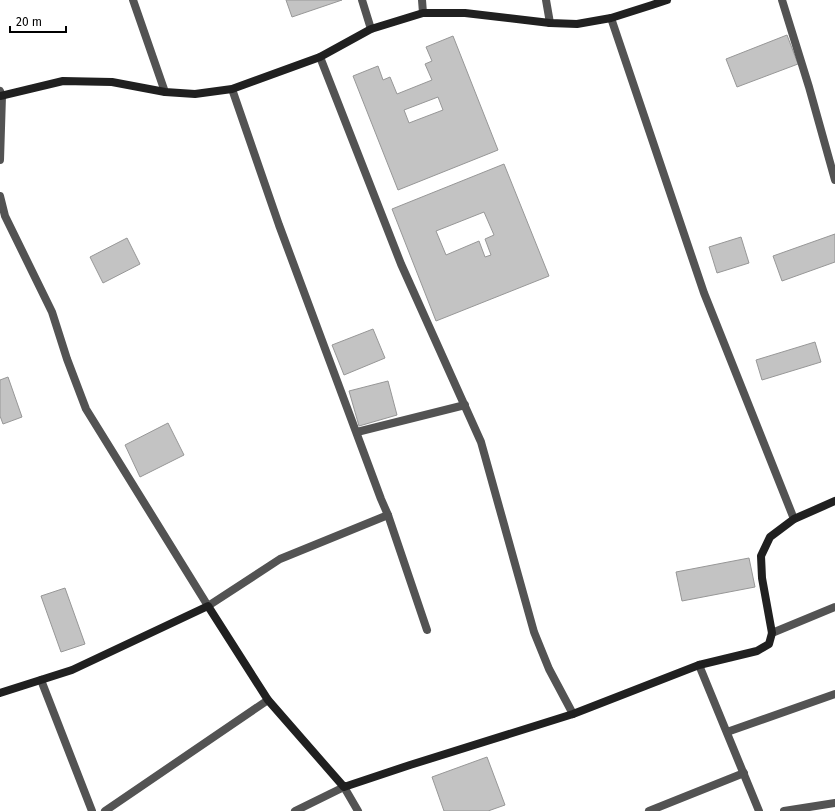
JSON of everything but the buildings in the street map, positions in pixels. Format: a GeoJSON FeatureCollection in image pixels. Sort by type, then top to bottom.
{"type":"FeatureCollection","features":[{"type":"Feature","properties":{"kind":"street"},"geometry":{"type":"LineString","coordinates":[[133,0],[165,92]]}},
{"type":"Feature","properties":{"kind":"street"},"geometry":{"type":"LineString","coordinates":[[362,0],[371,29]]}},
{"type":"Feature","properties":{"kind":"street"},"geometry":{"type":"LineString","coordinates":[[422,0],[423,13]]}},
{"type":"Feature","properties":{"kind":"street"},"geometry":{"type":"LineString","coordinates":[[546,0],[550,23]]}},
{"type":"Feature","properties":{"kind":"street"},"geometry":{"type":"LineString","coordinates":[[0,160],[1,94],[63,81],[112,82],[165,92],[195,94],[232,89],[320,57],[371,29],[423,13],[465,13],[550,23],[577,24],[611,18],[651,3],[667,0]]}},
{"type":"Feature","properties":{"kind":"street"},"geometry":{"type":"LineString","coordinates":[[782,0],[809,87],[835,180]]}},
{"type":"Feature","properties":{"kind":"street"},"geometry":{"type":"LineString","coordinates":[[611,18],[704,292],[794,519]]}},
{"type":"Feature","properties":{"kind":"street"},"geometry":{"type":"LineString","coordinates":[[320,57],[401,264],[481,442],[534,632],[548,669],[573,714]]}},
{"type":"Feature","properties":{"kind":"street"},"geometry":{"type":"LineString","coordinates":[[232,89],[280,225],[388,515],[427,630]]}},
{"type":"Feature","properties":{"kind":"street"},"geometry":{"type":"LineString","coordinates":[[0,196],[5,216],[52,312],[67,359],[86,409],[268,700],[344,787],[358,811]]}},
{"type":"Feature","properties":{"kind":"street"},"geometry":{"type":"LineString","coordinates":[[356,432],[465,404]]}},
{"type":"Feature","properties":{"kind":"street"},"geometry":{"type":"LineString","coordinates":[[295,811],[344,787],[573,714],[699,665],[758,651],[768,644],[772,633],[762,578],[761,556],[770,537],[794,519],[835,501]]}},
{"type":"Feature","properties":{"kind":"street"},"geometry":{"type":"LineString","coordinates":[[0,693],[72,670],[208,606],[280,559],[388,515]]}},
{"type":"Feature","properties":{"kind":"street"},"geometry":{"type":"LineString","coordinates":[[772,633],[835,607]]}},
{"type":"Feature","properties":{"kind":"street"},"geometry":{"type":"LineString","coordinates":[[699,665],[759,811]]}},
{"type":"Feature","properties":{"kind":"street"},"geometry":{"type":"LineString","coordinates":[[41,680],[92,811]]}},
{"type":"Feature","properties":{"kind":"street"},"geometry":{"type":"LineString","coordinates":[[727,732],[835,694]]}},
{"type":"Feature","properties":{"kind":"street"},"geometry":{"type":"LineString","coordinates":[[105,811],[268,700]]}},
{"type":"Feature","properties":{"kind":"street"},"geometry":{"type":"LineString","coordinates":[[649,811],[744,773]]}},
{"type":"Feature","properties":{"kind":"street"},"geometry":{"type":"LineString","coordinates":[[784,811],[835,803]]}}]}
